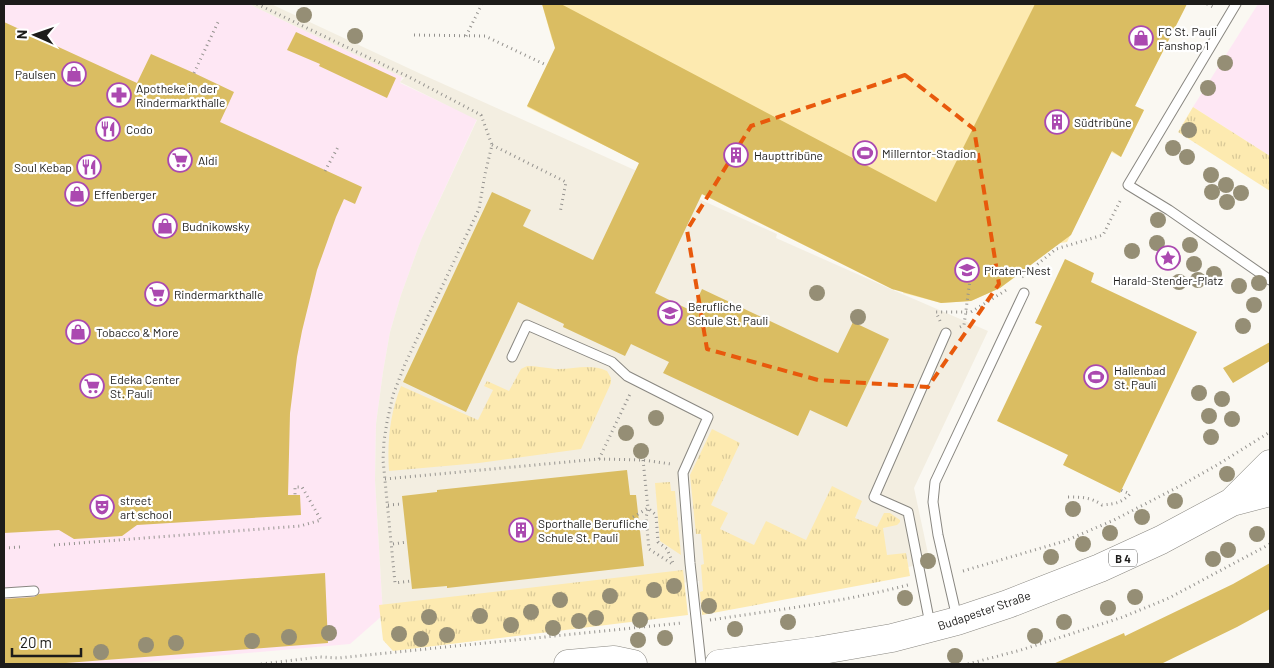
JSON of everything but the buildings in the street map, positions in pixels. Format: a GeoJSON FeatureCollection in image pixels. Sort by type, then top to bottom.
{"type":"FeatureCollection","features":[{"type":"Feature","properties":{"kind":"main road","name":"Budapester Straße"},"geometry":{"type":"LineString","coordinates":[[1232,502],[1270,464]]}},
{"type":"Feature","properties":{"kind":"main road","name":"Budapester Straße"},"geometry":{"type":"LineString","coordinates":[[719,664],[817,651],[892,638],[957,620],[1008,604],[1100,568],[1161,540],[1232,502],[1270,492]]}},
{"type":"Feature","properties":{"kind":"main road"},"geometry":{"type":"LineString","coordinates":[[568,664],[614,660],[633,664]]}},
{"type":"Feature","properties":{"kind":"lane"},"geometry":{"type":"LineString","coordinates":[[1236,4],[1128,185],[1169,210],[1270,280]]}},
{"type":"Feature","properties":{"kind":"lane"},"geometry":{"type":"LineString","coordinates":[[957,620],[938,535],[933,502],[935,482],[1024,292]]}},
{"type":"Feature","properties":{"kind":"lane"},"geometry":{"type":"LineString","coordinates":[[512,357],[527,324],[612,362],[627,376],[708,417],[683,473],[701,664]]}},
{"type":"Feature","properties":{"kind":"lane"},"geometry":{"type":"LineString","coordinates":[[931,628],[908,512],[874,497],[946,333]]}},
{"type":"Feature","properties":{"kind":"lane"},"geometry":{"type":"LineString","coordinates":[[4,593],[34,591]]}},
{"type":"Feature","properties":{"kind":"path"},"geometry":{"type":"LineString","coordinates":[[257,4],[409,77],[481,115],[492,145],[479,208],[405,364],[390,407],[383,460],[396,583],[411,581]]}},
{"type":"Feature","properties":{"kind":"path"},"geometry":{"type":"LineString","coordinates":[[466,36],[482,4]]}},
{"type":"Feature","properties":{"kind":"path"},"geometry":{"type":"LineString","coordinates":[[194,73],[219,20]]}},
{"type":"Feature","properties":{"kind":"path"},"geometry":{"type":"LineString","coordinates":[[414,35],[485,36],[546,65]]}},
{"type":"Feature","properties":{"kind":"path"},"geometry":{"type":"LineString","coordinates":[[492,145],[566,182],[560,213]]}},
{"type":"Feature","properties":{"kind":"path"},"geometry":{"type":"LineString","coordinates":[[326,171],[338,147]]}},
{"type":"Feature","properties":{"kind":"path"},"geometry":{"type":"LineString","coordinates":[[1016,282],[1056,249],[1103,235],[1128,185]]}},
{"type":"Feature","properties":{"kind":"path"},"geometry":{"type":"LineString","coordinates":[[946,333],[964,325],[970,280]]}},
{"type":"Feature","properties":{"kind":"path"},"geometry":{"type":"LineString","coordinates":[[936,312],[971,312],[1010,288]]}},
{"type":"Feature","properties":{"kind":"path"},"geometry":{"type":"LineString","coordinates":[[599,459],[637,381]]}},
{"type":"Feature","properties":{"kind":"path"},"geometry":{"type":"LineString","coordinates":[[947,575],[1065,540],[1114,520],[1210,469],[1270,432]]}},
{"type":"Feature","properties":{"kind":"path"},"geometry":{"type":"LineString","coordinates":[[385,479],[599,459],[644,460],[670,463],[683,473]]}},
{"type":"Feature","properties":{"kind":"path"},"geometry":{"type":"LineString","coordinates":[[644,460],[649,549],[673,565],[690,563]]}},
{"type":"Feature","properties":{"kind":"path"},"geometry":{"type":"LineString","coordinates":[[54,545],[300,526],[321,520],[302,487],[295,487],[295,495]]}},
{"type":"Feature","properties":{"kind":"path"},"geometry":{"type":"LineString","coordinates":[[1068,497],[1088,497],[1102,505],[1113,505],[1130,494],[1121,490]]}},
{"type":"Feature","properties":{"kind":"path"},"geometry":{"type":"LineString","coordinates":[[388,505],[402,504]]}},
{"type":"Feature","properties":{"kind":"path"},"geometry":{"type":"LineString","coordinates":[[633,517],[648,508]]}},
{"type":"Feature","properties":{"kind":"path"},"geometry":{"type":"LineString","coordinates":[[648,508],[656,515],[658,542],[667,549],[673,565]]}},
{"type":"Feature","properties":{"kind":"path"},"geometry":{"type":"LineString","coordinates":[[392,544],[407,542]]}},
{"type":"Feature","properties":{"kind":"path"},"geometry":{"type":"LineString","coordinates":[[968,664],[1021,650],[1123,617],[1169,598],[1270,544]]}},
{"type":"Feature","properties":{"kind":"path"},"geometry":{"type":"LineString","coordinates":[[4,548],[21,547]]}},
{"type":"Feature","properties":{"kind":"path"},"geometry":{"type":"LineString","coordinates":[[262,664],[696,622],[824,602],[890,590],[921,582]]}},
{"type":"Feature","properties":{"kind":"highlighted area"},"geometry":{"type":"Polygon","coordinates":[[[905,75],[974,129],[999,284],[928,387],[818,380],[707,349],[687,230],[751,126],[905,75]]]}},
{"type":"Feature","properties":{"kind":"shaded area"},"geometry":{"type":"Polygon","coordinates":[[[4,4],[249,4],[402,77],[400,83],[477,119],[421,240],[390,332],[376,424],[375,480],[383,615],[350,644],[122,664],[4,664],[4,4]]]}},
{"type":"Feature","properties":{"kind":"shaded area","name":"Berufliche Schule St. Pauli"},"geometry":{"type":"Polygon","coordinates":[[[249,4],[271,4],[421,74],[777,234],[776,238],[988,331],[914,488],[930,563],[696,605],[699,581],[383,615],[375,480],[376,424],[390,332],[421,240],[477,120],[400,82],[404,78],[249,4]]]}},
{"type":"Feature","properties":{"kind":"shaded area"},"geometry":{"type":"Polygon","coordinates":[[[1258,4],[1270,4],[1270,156],[1193,107],[1258,4]]]}},
{"type":"Feature","properties":{"kind":"green space","name":"Millerntor-Stadion"},"geometry":{"type":"Polygon","coordinates":[[[542,4],[1177,4],[1185,8],[1135,106],[1144,110],[1121,157],[1111,152],[1067,242],[1048,245],[1029,267],[1000,288],[971,301],[941,303],[903,293],[906,287],[897,284],[894,290],[527,107],[558,43],[552,40],[542,4]]]}},
{"type":"Feature","properties":{"kind":"green space"},"geometry":{"type":"Polygon","coordinates":[[[1193,107],[1270,156],[1270,191],[1178,132],[1193,107]]]}},
{"type":"Feature","properties":{"kind":"green space"},"geometry":{"type":"Polygon","coordinates":[[[527,366],[555,369],[594,367],[607,371],[611,378],[611,383],[581,449],[479,463],[389,471],[388,449],[390,428],[401,386],[478,420],[493,390],[484,386],[487,381],[509,391],[521,369],[527,366]]]}},
{"type":"Feature","properties":{"kind":"green space"},"geometry":{"type":"Polygon","coordinates":[[[712,429],[740,443],[711,505],[728,513],[720,529],[754,545],[766,521],[806,540],[832,486],[862,501],[855,518],[877,527],[884,513],[890,513],[900,520],[897,525],[883,528],[887,555],[906,553],[910,576],[702,615],[700,592],[703,591],[701,565],[704,564],[701,534],[696,534],[690,475],[712,429]]]}},
{"type":"Feature","properties":{"kind":"green space"},"geometry":{"type":"Polygon","coordinates":[[[670,482],[671,491],[675,491],[681,555],[660,541],[655,483],[670,482]]]}},
{"type":"Feature","properties":{"kind":"green space"},"geometry":{"type":"Polygon","coordinates":[[[683,570],[688,615],[393,651],[383,640],[379,605],[683,570]]]}},
{"type":"Feature","properties":{"kind":"place","name":"FC St. Pauli Fanshop 1"},"geometry":{"type":"Point","coordinates":[1141,38]}},
{"type":"Feature","properties":{"kind":"place","name":"Paulsen"},"geometry":{"type":"Point","coordinates":[74,74]}},
{"type":"Feature","properties":{"kind":"place","name":"Apotheke in der Rindermarkthalle"},"geometry":{"type":"Point","coordinates":[119,95]}},
{"type":"Feature","properties":{"kind":"place","name":"Südtribüne"},"geometry":{"type":"Point","coordinates":[1057,122]}},
{"type":"Feature","properties":{"kind":"place","name":"Codo"},"geometry":{"type":"Point","coordinates":[108,129]}},
{"type":"Feature","properties":{"kind":"place","name":"Millerntor-Stadion"},"geometry":{"type":"Point","coordinates":[865,153]}},
{"type":"Feature","properties":{"kind":"place","name":"Haupttribüne"},"geometry":{"type":"Point","coordinates":[736,155]}},
{"type":"Feature","properties":{"kind":"place","name":"Aldi"},"geometry":{"type":"Point","coordinates":[180,160]}},
{"type":"Feature","properties":{"kind":"place","name":"Soul Kebap"},"geometry":{"type":"Point","coordinates":[89,167]}},
{"type":"Feature","properties":{"kind":"place","name":"Effenberger"},"geometry":{"type":"Point","coordinates":[77,194]}},
{"type":"Feature","properties":{"kind":"place","name":"Budnikowsky"},"geometry":{"type":"Point","coordinates":[165,226]}},
{"type":"Feature","properties":{"kind":"place","name":"Harald-Stender-Platz"},"geometry":{"type":"Point","coordinates":[1168,258]}},
{"type":"Feature","properties":{"kind":"place","name":"Piraten-Nest"},"geometry":{"type":"Point","coordinates":[967,270]}},
{"type":"Feature","properties":{"kind":"place","name":"Rindermarkthalle"},"geometry":{"type":"Point","coordinates":[157,294]}},
{"type":"Feature","properties":{"kind":"place","name":"Berufliche Schule St. Pauli"},"geometry":{"type":"Point","coordinates":[670,313]}},
{"type":"Feature","properties":{"kind":"place","name":"Tobacco & More"},"geometry":{"type":"Point","coordinates":[78,332]}},
{"type":"Feature","properties":{"kind":"place","name":"Hallenbad St. Pauli"},"geometry":{"type":"Point","coordinates":[1096,377]}},
{"type":"Feature","properties":{"kind":"place","name":"Edeka Center St. Pauli"},"geometry":{"type":"Point","coordinates":[92,386]}},
{"type":"Feature","properties":{"kind":"place","name":"street art school"},"geometry":{"type":"Point","coordinates":[102,507]}},
{"type":"Feature","properties":{"kind":"place","name":"Sporthalle Berufliche Schule St. Pauli"},"geometry":{"type":"Point","coordinates":[521,530]}}]}
